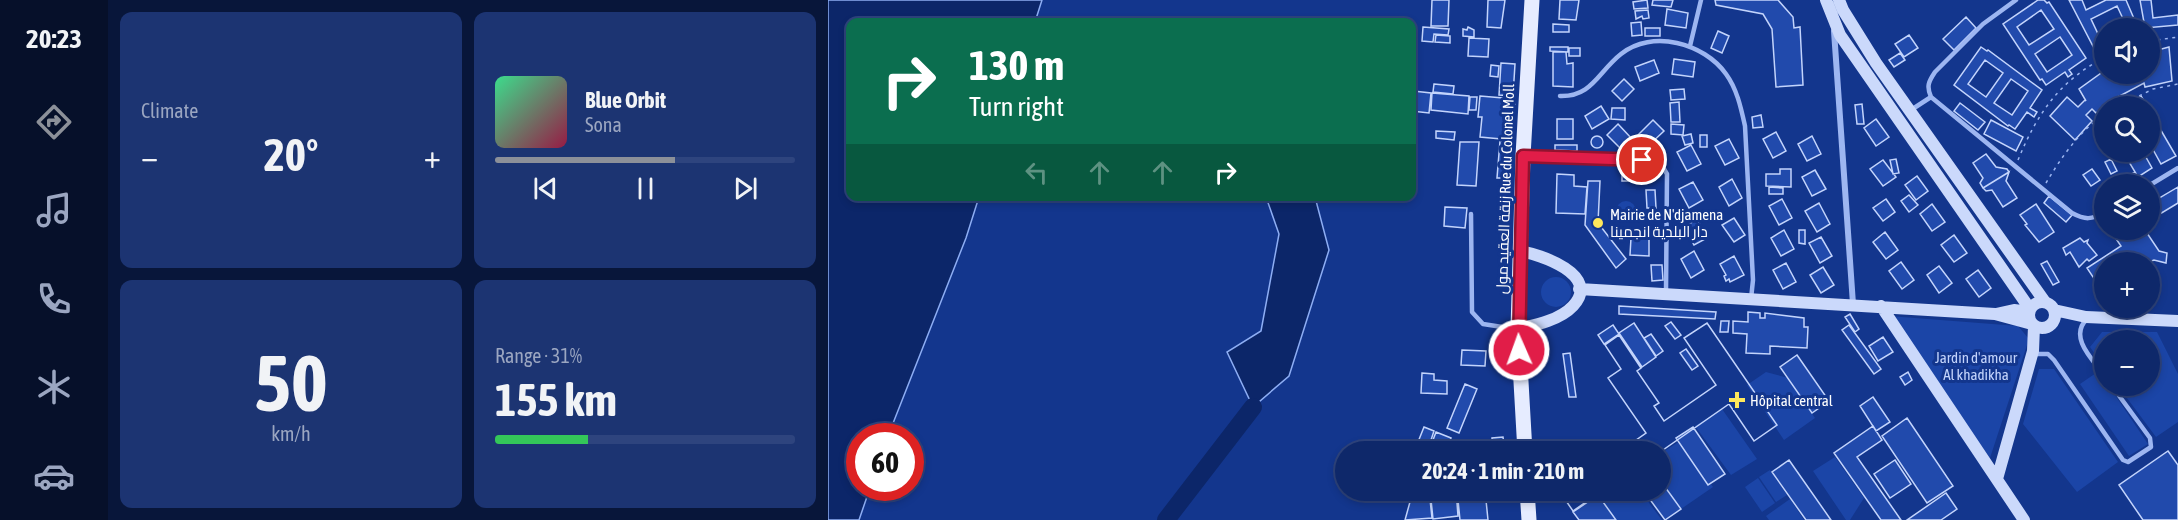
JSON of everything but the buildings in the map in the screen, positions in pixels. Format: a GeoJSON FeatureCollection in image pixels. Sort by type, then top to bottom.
{"type":"FeatureCollection","features":[{"type":"Feature","properties":{"kind":"main road","name":"زنقة العقيد مول Rue du Colonel Moll"},"geometry":{"type":"LineString","coordinates":[[1524,441],[1518,329],[1523,156],[1532,0]]}},
{"type":"Feature","properties":{"kind":"main road"},"geometry":{"type":"LineString","coordinates":[[1528,501],[1529,520]]}},
{"type":"Feature","properties":{"kind":"street"},"geometry":{"type":"LineString","coordinates":[[1826,0],[1833,21],[1852,52],[2031,318],[2040,328],[2088,317]]}},
{"type":"Feature","properties":{"kind":"street"},"geometry":{"type":"LineString","coordinates":[[1839,0],[1856,33],[2050,306],[2055,318],[2032,353]]}},
{"type":"Feature","properties":{"kind":"street"},"geometry":{"type":"LineString","coordinates":[[1833,21],[1853,304]]}},
{"type":"Feature","properties":{"kind":"street"},"geometry":{"type":"LineString","coordinates":[[1518,329],[1563,314],[1576,301],[1579,289],[1572,274],[1564,266],[1520,251]]}},
{"type":"Feature","properties":{"kind":"street"},"geometry":{"type":"LineString","coordinates":[[1579,289],[1995,314],[2014,310],[2031,318]]}},
{"type":"Feature","properties":{"kind":"street"},"geometry":{"type":"LineString","coordinates":[[1997,479],[2032,353],[2031,318],[2036,303],[2088,317],[2178,321]]}},
{"type":"Feature","properties":{"kind":"street"},"geometry":{"type":"LineString","coordinates":[[1881,306],[2024,520]]}},
{"type":"Feature","properties":{"kind":"lane"},"geometry":{"type":"LineString","coordinates":[[1690,46],[1701,0]]}},
{"type":"Feature","properties":{"kind":"lane"},"geometry":{"type":"LineString","coordinates":[[2016,0],[1983,24],[1935,72],[1929,81],[1928,89],[1931,97],[2072,213],[2083,218],[2094,218]]}},
{"type":"Feature","properties":{"kind":"lane"},"geometry":{"type":"LineString","coordinates":[[1560,96],[1576,96],[1588,88],[1596,77],[1621,54],[1639,44],[1659,40],[1690,46],[1716,62],[1728,76],[1740,103],[1744,126],[1753,280],[1751,300]]}},
{"type":"Feature","properties":{"kind":"lane"},"geometry":{"type":"LineString","coordinates":[[1910,111],[1931,97]]}},
{"type":"Feature","properties":{"kind":"lane"},"geometry":{"type":"LineString","coordinates":[[1523,156],[1642,160],[1661,164],[1666,174],[1666,295]]}},
{"type":"Feature","properties":{"kind":"lane"},"geometry":{"type":"LineString","coordinates":[[2160,179],[2178,168]]}},
{"type":"Feature","properties":{"kind":"lane"},"geometry":{"type":"LineString","coordinates":[[1471,214],[1472,312],[1483,324],[1518,329]]}},
{"type":"Feature","properties":{"kind":"lane"},"geometry":{"type":"LineString","coordinates":[[2088,317],[2082,323],[2079,332],[2080,342],[2094,361]]}},
{"type":"Feature","properties":{"kind":"lane"},"geometry":{"type":"LineString","coordinates":[[2032,353],[2048,354],[2054,360],[2123,460],[2128,462],[2151,447],[2152,443],[2151,438],[2120,396]]}},
{"type":"Feature","properties":{"kind":"path"},"geometry":{"type":"LineString","coordinates":[[2160,40],[2178,37]]}},
{"type":"Feature","properties":{"kind":"path"},"geometry":{"type":"LineString","coordinates":[[2016,167],[2038,116],[2060,88],[2094,63]]}},
{"type":"Feature","properties":{"kind":"path"},"geometry":{"type":"LineString","coordinates":[[2139,96],[2153,89],[2178,84]]}},
{"type":"Feature","properties":{"kind":"path"},"geometry":{"type":"LineString","coordinates":[[2042,189],[2061,158],[2094,122]]}},
{"type":"Feature","properties":{"kind":"green space"},"geometry":{"type":"Polygon","coordinates":[[[1622,201],[1630,201],[1636,207],[1636,215],[1630,221],[1622,221],[1616,215],[1616,207],[1622,201]]]}},
{"type":"Feature","properties":{"kind":"green space"},"geometry":{"type":"Polygon","coordinates":[[[1556,277],[1567,281],[1571,292],[1567,303],[1556,307],[1545,303],[1541,292],[1545,281],[1556,277]]]}},
{"type":"Feature","properties":{"kind":"green space","name":"Jardin d'amour Al khadikha"},"geometry":{"type":"Polygon","coordinates":[[[1889,316],[2018,326],[2029,339],[1990,458],[1889,316]]]}},
{"type":"Feature","properties":{"kind":"green space"},"geometry":{"type":"Polygon","coordinates":[[[2160,338],[2178,374],[2178,422],[2156,437],[2125,396],[2160,396],[2160,338]]]}},
{"type":"Feature","properties":{"kind":"green space"},"geometry":{"type":"Polygon","coordinates":[[[2039,369],[2054,369],[2118,462],[2077,492],[2023,424],[2039,369]]]}},
{"type":"Feature","properties":{"kind":"green space"},"geometry":{"type":"Polygon","coordinates":[[[1766,372],[1788,378],[1815,418],[1784,440],[1747,385],[1766,372]]]}},
{"type":"Feature","properties":{"kind":"green space"},"geometry":{"type":"Polygon","coordinates":[[[2094,374],[2094,396],[2116,396],[2148,444],[2129,456],[2080,384],[2094,374]]]}},
{"type":"Feature","properties":{"kind":"green space"},"geometry":{"type":"Polygon","coordinates":[[[1722,409],[1757,459],[1731,475],[1695,426],[1722,409]]]}},
{"type":"Feature","properties":{"kind":"green space"},"geometry":{"type":"Polygon","coordinates":[[[1680,441],[1713,487],[1681,509],[1671,494],[1671,447],[1680,441]]]}},
{"type":"Feature","properties":{"kind":"green space"},"geometry":{"type":"Polygon","coordinates":[[[1835,457],[1864,498],[1850,520],[1846,520],[1813,471],[1835,457]]]}},
{"type":"Feature","properties":{"kind":"green space"},"geometry":{"type":"Polygon","coordinates":[[[1770,470],[1787,495],[1776,502],[1759,477],[1770,470]]]}},
{"type":"Feature","properties":{"kind":"green space"},"geometry":{"type":"Polygon","coordinates":[[[1758,478],[1775,503],[1762,512],[1745,487],[1758,478]]]}},
{"type":"Feature","properties":{"kind":"green space"},"geometry":{"type":"Polygon","coordinates":[[[1790,499],[1804,520],[1769,520],[1766,516],[1790,499]]]}},
{"type":"Feature","properties":{"kind":"green space"},"geometry":{"type":"Polygon","coordinates":[[[1602,501],[1648,501],[1662,520],[1615,520],[1602,501]]]}},
{"type":"Feature","properties":{"kind":"shaded area"},"geometry":{"type":"Polygon","coordinates":[[[828,0],[1042,0],[1036,18],[846,18],[846,201],[978,201],[966,238],[893,423],[846,423],[846,501],[866,501],[859,520],[828,520],[828,0]]]}},
{"type":"Feature","properties":{"kind":"shaded area"},"geometry":{"type":"Polygon","coordinates":[[[1267,201],[1316,201],[1329,250],[1289,376],[1253,407],[1227,352],[1261,331],[1279,234],[1267,201]]]}},
{"type":"Feature","properties":{"kind":"waterway"},"geometry":{"type":"LineString","coordinates":[[1166,520],[1253,407]]}},
{"type":"Feature","properties":{"kind":"place","name":"Mairie de N'djamena دار البلدية انجمينا"},"geometry":{"type":"Point","coordinates":[1598,223]}},
{"type":"Feature","properties":{"kind":"place","name":"Hôpital central"},"geometry":{"type":"Point","coordinates":[1737,400]}},
{"type":"Feature","properties":{"kind":"route"},"geometry":{"type":"LineString","coordinates":[[1519,350],[1518,290],[1523,156],[1642,160]]}}]}
